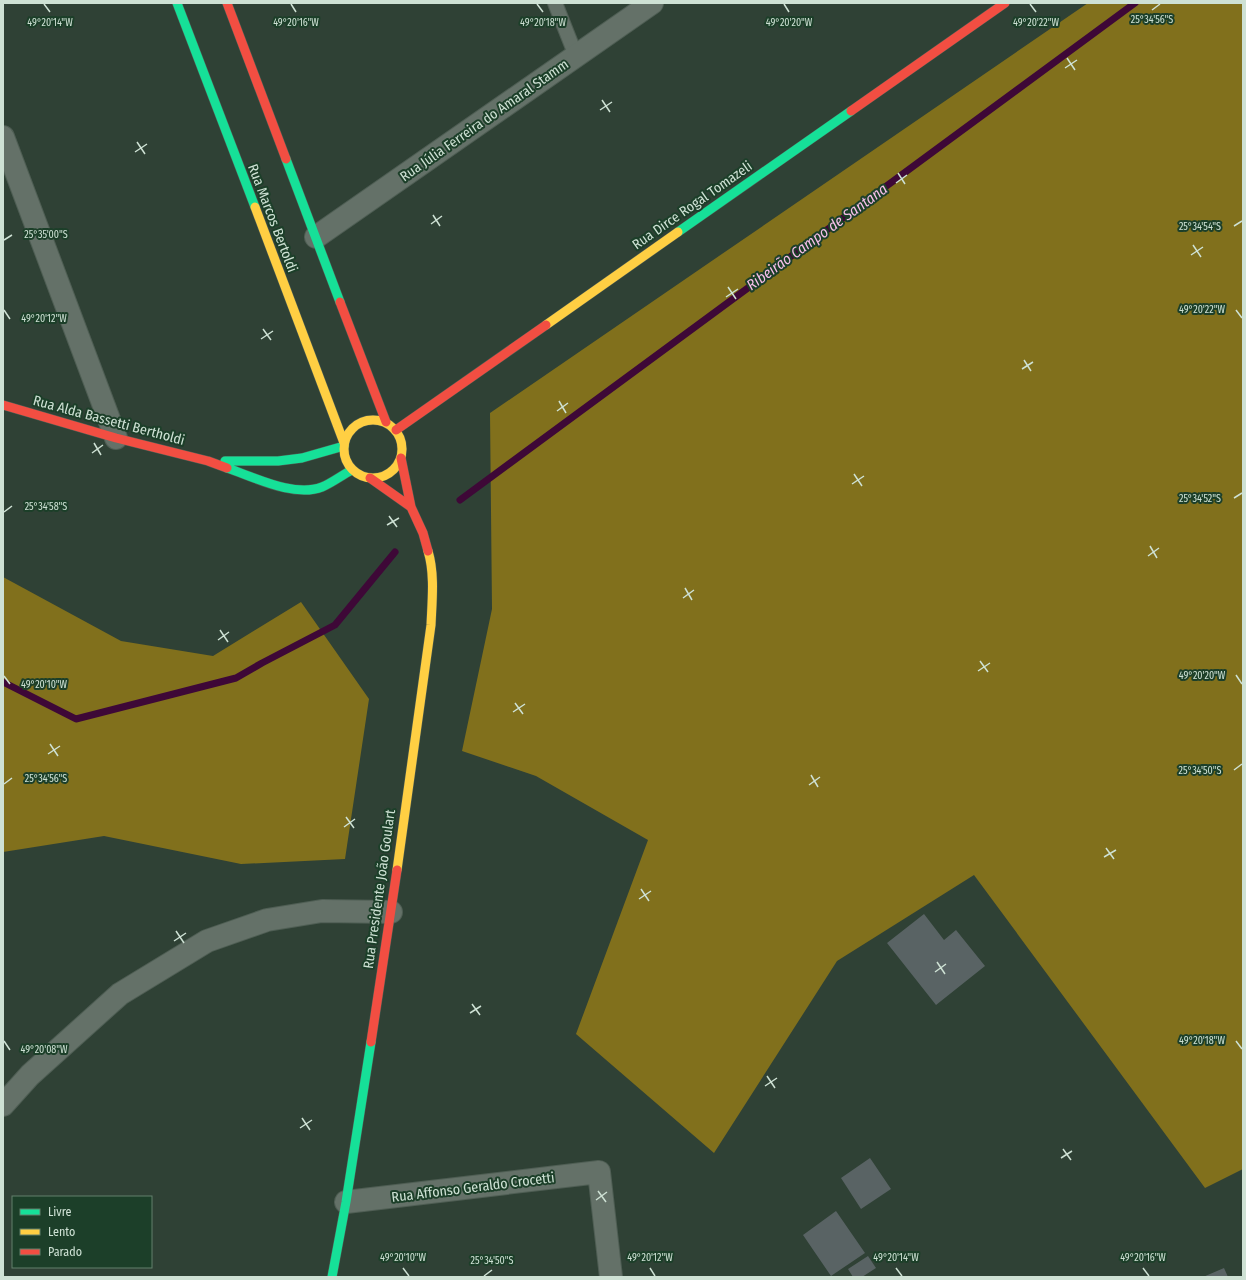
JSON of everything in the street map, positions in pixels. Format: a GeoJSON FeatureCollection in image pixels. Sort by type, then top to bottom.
{"type":"FeatureCollection","features":[{"type":"Feature","properties":{"kind":"street","name":"Rua Marcos Bertoldi"},"geometry":{"type":"LineString","coordinates":[[177,3],[344,445]]}},
{"type":"Feature","properties":{"kind":"street"},"geometry":{"type":"LineString","coordinates":[[227,3],[386,422]]}},
{"type":"Feature","properties":{"kind":"street","name":"Rua Júlia Ferreira do Amaral Stamm"},"geometry":{"type":"LineString","coordinates":[[316,237],[652,3]]}},
{"type":"Feature","properties":{"kind":"street","name":"Rua Dirce Rogal Tomazeli"},"geometry":{"type":"LineString","coordinates":[[396,430],[1005,3]]}},
{"type":"Feature","properties":{"kind":"street"},"geometry":{"type":"LineString","coordinates":[[3,136],[116,438]]}},
{"type":"Feature","properties":{"kind":"street","name":"Rua Alda Bassetti Bertholdi"},"geometry":{"type":"LineString","coordinates":[[3,405],[116,438],[208,461],[286,489],[307,490],[322,487],[352,470]]}},
{"type":"Feature","properties":{"kind":"street"},"geometry":{"type":"LineString","coordinates":[[368,419],[386,422],[396,430],[400,438],[402,448],[401,458],[396,467],[389,474],[370,478],[360,476],[352,470],[346,462],[344,445],[347,434],[352,427],[368,419]]}},
{"type":"Feature","properties":{"kind":"street","name":"Rua Alda Bassetti Bertholdi"},"geometry":{"type":"LineString","coordinates":[[208,461],[278,461],[302,458],[344,445]]}},
{"type":"Feature","properties":{"kind":"street","name":"Rua Presidente João Goulart"},"geometry":{"type":"LineString","coordinates":[[332,1277],[346,1202],[391,912],[431,625],[432,588],[430,558],[423,533],[411,507],[401,458]]}},
{"type":"Feature","properties":{"kind":"street","name":"Rua Presidente João Goulart"},"geometry":{"type":"LineString","coordinates":[[370,478],[411,507]]}},
{"type":"Feature","properties":{"kind":"street"},"geometry":{"type":"LineString","coordinates":[[3,1105],[30,1075],[120,994],[207,941],[275,918],[322,911],[391,912]]}},
{"type":"Feature","properties":{"kind":"street","name":"Rua Affonso Geraldo Crocetti"},"geometry":{"type":"LineString","coordinates":[[346,1202],[599,1172],[611,1277]]}},
{"type":"Feature","properties":{"kind":"lane"},"geometry":{"type":"LineString","coordinates":[[556,3],[576,56]]}},
{"type":"Feature","properties":{"kind":"shaded area"},"geometry":{"type":"Polygon","coordinates":[[[1088,3],[1243,3],[1243,1169],[1205,1188],[974,875],[837,961],[714,1153],[576,1034],[648,840],[536,776],[462,751],[492,609],[490,413],[1088,3]]]}},
{"type":"Feature","properties":{"kind":"shaded area"},"geometry":{"type":"Polygon","coordinates":[[[3,577],[121,641],[213,656],[301,602],[369,699],[345,859],[241,864],[104,836],[3,852],[3,577]]]}},
{"type":"Feature","properties":{"kind":"building"},"geometry":{"type":"Polygon","coordinates":[[[924,914],[944,940],[956,930],[985,966],[936,1005],[887,943],[924,914]]]}},
{"type":"Feature","properties":{"kind":"building"},"geometry":{"type":"Polygon","coordinates":[[[870,1158],[891,1189],[861,1209],[841,1178],[870,1158]]]}},
{"type":"Feature","properties":{"kind":"building"},"geometry":{"type":"Polygon","coordinates":[[[836,1211],[865,1253],[831,1276],[803,1235],[836,1211]]]}},
{"type":"Feature","properties":{"kind":"building"},"geometry":{"type":"Polygon","coordinates":[[[868,1256],[876,1268],[862,1277],[853,1277],[848,1269],[868,1256]]]}},
{"type":"Feature","properties":{"kind":"building"},"geometry":{"type":"Polygon","coordinates":[[[1224,1268],[1228,1277],[1203,1277],[1224,1268]]]}},
{"type":"Feature","properties":{"kind":"waterway","name":"Ribeirão Campo de Santana"},"geometry":{"type":"LineString","coordinates":[[460,500],[1135,3]]}},
{"type":"Feature","properties":{"kind":"waterway","name":"Ribeirão Campo de Santana"},"geometry":{"type":"LineString","coordinates":[[3,682],[76,719],[236,678],[335,625],[395,552]]}},
{"type":"Feature","properties":{"kind":"traffic: fast"},"geometry":{"type":"LineString","coordinates":[[177,3],[255,207]]}},
{"type":"Feature","properties":{"kind":"traffic: fast"},"geometry":{"type":"LineString","coordinates":[[678,232],[851,111]]}},
{"type":"Feature","properties":{"kind":"traffic: fast"},"geometry":{"type":"LineString","coordinates":[[286,159],[340,302]]}},
{"type":"Feature","properties":{"kind":"traffic: fast"},"geometry":{"type":"LineString","coordinates":[[225,461],[278,461],[302,458],[344,446]]}},
{"type":"Feature","properties":{"kind":"traffic: fast"},"geometry":{"type":"LineString","coordinates":[[227,468],[274,485],[299,490],[311,490],[322,487],[352,470]]}},
{"type":"Feature","properties":{"kind":"traffic: fast"},"geometry":{"type":"LineString","coordinates":[[332,1277],[346,1202],[371,1042]]}},
{"type":"Feature","properties":{"kind":"traffic: slow"},"geometry":{"type":"LineString","coordinates":[[255,207],[344,443]]}},
{"type":"Feature","properties":{"kind":"traffic: slow"},"geometry":{"type":"LineString","coordinates":[[546,325],[678,232]]}},
{"type":"Feature","properties":{"kind":"traffic: slow"},"geometry":{"type":"LineString","coordinates":[[367,420],[379,420],[394,428],[402,443],[402,449],[402,455],[394,470],[379,478],[367,478],[352,470],[344,455],[344,443],[352,428],[367,420]]}},
{"type":"Feature","properties":{"kind":"traffic: slow"},"geometry":{"type":"LineString","coordinates":[[397,870],[431,625],[432,569],[428,551]]}},
{"type":"Feature","properties":{"kind":"traffic: jam"},"geometry":{"type":"LineString","coordinates":[[227,3],[286,159]]}},
{"type":"Feature","properties":{"kind":"traffic: jam"},"geometry":{"type":"LineString","coordinates":[[851,111],[1005,3]]}},
{"type":"Feature","properties":{"kind":"traffic: jam"},"geometry":{"type":"LineString","coordinates":[[340,302],[386,422]]}},
{"type":"Feature","properties":{"kind":"traffic: jam"},"geometry":{"type":"LineString","coordinates":[[396,430],[546,325]]}},
{"type":"Feature","properties":{"kind":"traffic: jam"},"geometry":{"type":"LineString","coordinates":[[3,405],[116,438],[208,461],[227,468]]}},
{"type":"Feature","properties":{"kind":"traffic: jam"},"geometry":{"type":"LineString","coordinates":[[401,458],[411,507],[423,533],[428,551]]}},
{"type":"Feature","properties":{"kind":"traffic: jam"},"geometry":{"type":"LineString","coordinates":[[370,478],[411,507]]}},
{"type":"Feature","properties":{"kind":"traffic: jam"},"geometry":{"type":"LineString","coordinates":[[371,1042],[397,870]]}}]}
